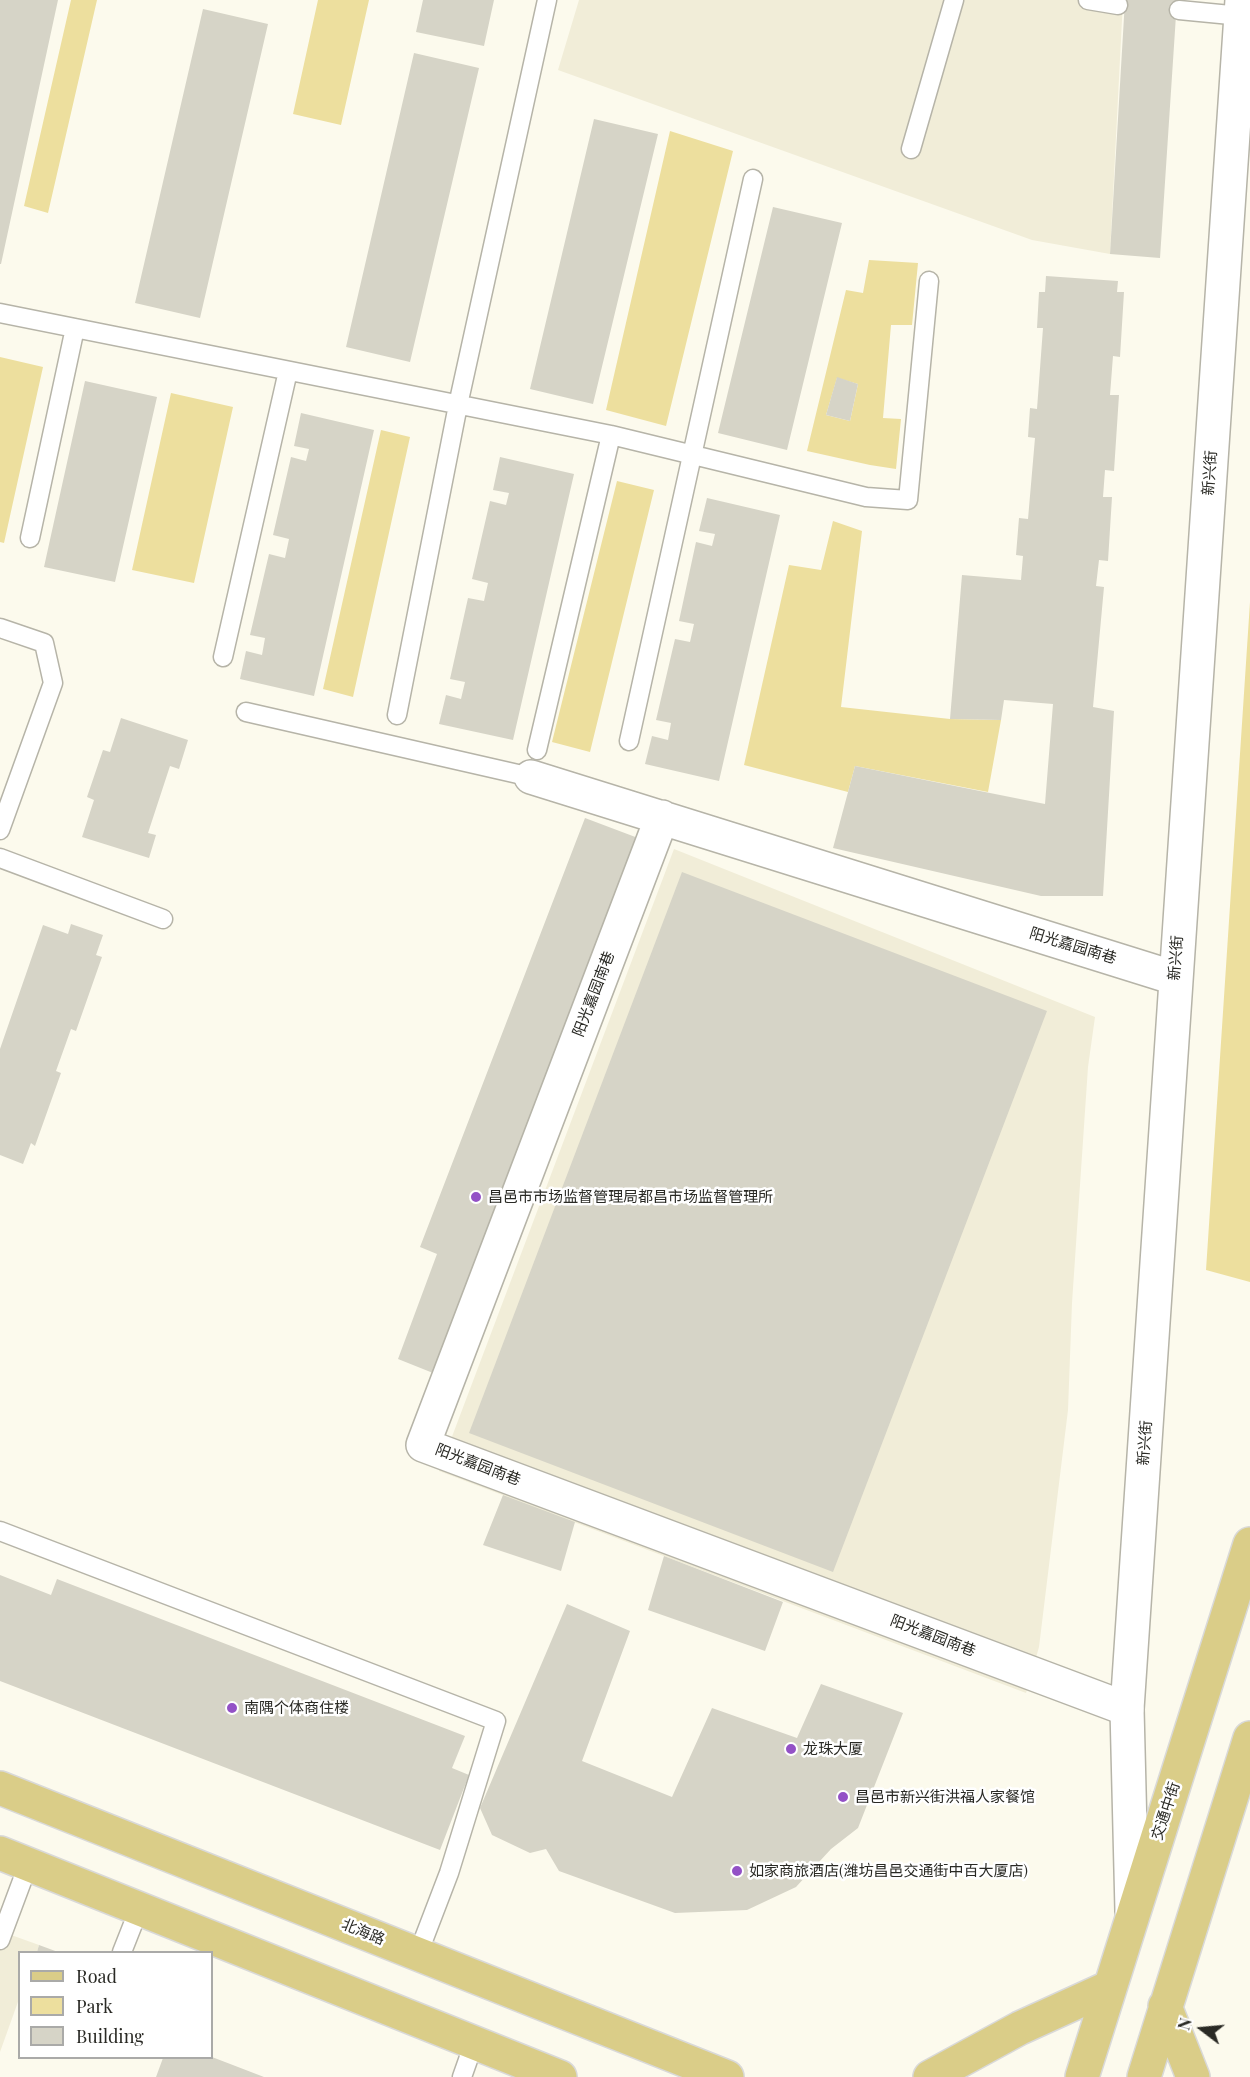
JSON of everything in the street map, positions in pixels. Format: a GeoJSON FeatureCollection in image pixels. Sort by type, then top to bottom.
{"type":"FeatureCollection","features":[{"type":"Feature","properties":{"kind":"main road","name":"交通中街"},"geometry":{"type":"LineString","coordinates":[[1082,2077],[1250,1544]]}},
{"type":"Feature","properties":{"kind":"main road"},"geometry":{"type":"LineString","coordinates":[[1144,2077],[1250,1738]]}},
{"type":"Feature","properties":{"kind":"main road","name":"北海路"},"geometry":{"type":"LineString","coordinates":[[0,1788],[727,2077]]}},
{"type":"Feature","properties":{"kind":"main road"},"geometry":{"type":"LineString","coordinates":[[14,1859],[474,2043],[516,2069],[560,2077]]}},
{"type":"Feature","properties":{"kind":"main road"},"geometry":{"type":"LineString","coordinates":[[930,2077],[1020,2028],[1110,1987]]}},
{"type":"Feature","properties":{"kind":"main road"},"geometry":{"type":"LineString","coordinates":[[1165,2006],[1192,2077]]}},
{"type":"Feature","properties":{"kind":"street","name":"新兴街"},"geometry":{"type":"LineString","coordinates":[[1132,1917],[1127,1709],[1242,8]]}},
{"type":"Feature","properties":{"kind":"street","name":"阳光嘉园南巷"},"geometry":{"type":"LineString","coordinates":[[534,764],[662,817],[1175,978]]}},
{"type":"Feature","properties":{"kind":"street","name":"阳光嘉园南巷"},"geometry":{"type":"LineString","coordinates":[[662,817],[423,1445],[1127,1709]]}},
{"type":"Feature","properties":{"kind":"lane"},"geometry":{"type":"LineString","coordinates":[[397,715],[458,405],[547,0]]}},
{"type":"Feature","properties":{"kind":"lane"},"geometry":{"type":"LineString","coordinates":[[912,149],[954,0]]}},
{"type":"Feature","properties":{"kind":"lane"},"geometry":{"type":"LineString","coordinates":[[1088,0],[1118,5]]}},
{"type":"Feature","properties":{"kind":"lane"},"geometry":{"type":"LineString","coordinates":[[1179,10],[1242,8]]}},
{"type":"Feature","properties":{"kind":"lane"},"geometry":{"type":"LineString","coordinates":[[628,741],[753,179]]}},
{"type":"Feature","properties":{"kind":"lane"},"geometry":{"type":"LineString","coordinates":[[0,313],[611,435],[866,497],[908,500],[929,281]]}},
{"type":"Feature","properties":{"kind":"lane"},"geometry":{"type":"LineString","coordinates":[[30,538],[75,328]]}},
{"type":"Feature","properties":{"kind":"lane"},"geometry":{"type":"LineString","coordinates":[[223,657],[288,371]]}},
{"type":"Feature","properties":{"kind":"lane"},"geometry":{"type":"LineString","coordinates":[[534,764],[611,435]]}},
{"type":"Feature","properties":{"kind":"lane"},"geometry":{"type":"LineString","coordinates":[[0,628],[44,643],[52,683],[0,830]]}},
{"type":"Feature","properties":{"kind":"lane","name":"阳光嘉园南巷"},"geometry":{"type":"LineString","coordinates":[[246,712],[534,764]]}},
{"type":"Feature","properties":{"kind":"lane"},"geometry":{"type":"LineString","coordinates":[[0,858],[163,919]]}},
{"type":"Feature","properties":{"kind":"lane"},"geometry":{"type":"LineString","coordinates":[[0,1531],[496,1721],[449,1873],[418,1954]]}},
{"type":"Feature","properties":{"kind":"lane"},"geometry":{"type":"LineString","coordinates":[[0,1940],[14,1859]]}},
{"type":"Feature","properties":{"kind":"lane"},"geometry":{"type":"LineString","coordinates":[[123,1951],[139,1909]]}},
{"type":"Feature","properties":{"kind":"lane"},"geometry":{"type":"LineString","coordinates":[[462,2077],[474,2043]]}},
{"type":"Feature","properties":{"kind":"shaded area"},"geometry":{"type":"Polygon","coordinates":[[[579,0],[1123,0],[1110,254],[1032,240],[558,70],[579,0]]]}},
{"type":"Feature","properties":{"kind":"shaded area"},"geometry":{"type":"Polygon","coordinates":[[[674,849],[1095,1017],[1088,1067],[1072,1303],[1068,1410],[1039,1647],[1026,1693],[439,1471],[674,849]]]}},
{"type":"Feature","properties":{"kind":"shaded area"},"geometry":{"type":"Polygon","coordinates":[[[0,1931],[39,1945],[37,1951],[18,1951],[18,2002],[0,2052],[0,1931]]]}},
{"type":"Feature","properties":{"kind":"green space"},"geometry":{"type":"Polygon","coordinates":[[[71,0],[97,0],[48,213],[24,206],[71,0]]]}},
{"type":"Feature","properties":{"kind":"green space"},"geometry":{"type":"Polygon","coordinates":[[[318,0],[369,0],[341,125],[293,114],[318,0]]]}},
{"type":"Feature","properties":{"kind":"green space"},"geometry":{"type":"Polygon","coordinates":[[[670,131],[733,151],[666,426],[606,410],[670,131]]]}},
{"type":"Feature","properties":{"kind":"green space"},"geometry":{"type":"Polygon","coordinates":[[[869,260],[918,263],[912,325],[891,325],[883,418],[901,419],[896,469],[807,451],[846,290],[863,293],[869,260]],[[837,378],[826,415],[850,421],[858,384],[837,378]]]}},
{"type":"Feature","properties":{"kind":"green space"},"geometry":{"type":"Polygon","coordinates":[[[0,357],[43,367],[4,543],[0,542],[0,357]]]}},
{"type":"Feature","properties":{"kind":"green space"},"geometry":{"type":"Polygon","coordinates":[[[171,393],[233,407],[194,583],[132,570],[171,393]]]}},
{"type":"Feature","properties":{"kind":"green space"},"geometry":{"type":"Polygon","coordinates":[[[381,430],[410,437],[353,697],[323,689],[381,430]]]}},
{"type":"Feature","properties":{"kind":"green space"},"geometry":{"type":"Polygon","coordinates":[[[617,481],[654,490],[590,752],[552,742],[617,481]]]}},
{"type":"Feature","properties":{"kind":"green space"},"geometry":{"type":"Polygon","coordinates":[[[833,521],[862,531],[841,707],[950,719],[1001,720],[988,792],[855,766],[848,792],[744,765],[789,565],[821,570],[833,521]]]}},
{"type":"Feature","properties":{"kind":"green space"},"geometry":{"type":"Polygon","coordinates":[[[1250,602],[1250,1282],[1206,1270],[1250,602]]]}},
{"type":"Feature","properties":{"kind":"building"},"geometry":{"type":"Polygon","coordinates":[[[0,0],[58,0],[1,264],[0,264],[0,0]]]}},
{"type":"Feature","properties":{"kind":"building"},"geometry":{"type":"Polygon","coordinates":[[[423,0],[494,0],[484,46],[416,32],[423,0]]]}},
{"type":"Feature","properties":{"kind":"building"},"geometry":{"type":"Polygon","coordinates":[[[1125,0],[1177,0],[1160,258],[1110,254],[1125,0]]]}},
{"type":"Feature","properties":{"kind":"building"},"geometry":{"type":"Polygon","coordinates":[[[203,9],[268,24],[200,318],[135,303],[203,9]]]}},
{"type":"Feature","properties":{"kind":"building"},"geometry":{"type":"Polygon","coordinates":[[[414,53],[479,68],[410,362],[346,347],[414,53]]]}},
{"type":"Feature","properties":{"kind":"building"},"geometry":{"type":"Polygon","coordinates":[[[594,119],[658,134],[593,404],[530,389],[594,119]]]}},
{"type":"Feature","properties":{"kind":"building"},"geometry":{"type":"Polygon","coordinates":[[[773,207],[842,223],[787,450],[718,433],[773,207]]]}},
{"type":"Feature","properties":{"kind":"building"},"geometry":{"type":"Polygon","coordinates":[[[1046,276],[1118,281],[1117,292],[1124,292],[1120,357],[1113,356],[1110,395],[1119,395],[1114,471],[1105,470],[1103,497],[1112,497],[1108,561],[1099,560],[1096,586],[1104,587],[1093,707],[1114,711],[1103,896],[1041,896],[833,848],[855,766],[1045,804],[1053,704],[1004,700],[1001,720],[950,719],[962,575],[1021,580],[1023,556],[1016,555],[1019,518],[1028,519],[1035,438],[1028,437],[1030,408],[1037,409],[1043,328],[1037,328],[1039,292],[1045,292],[1046,276]]]}},
{"type":"Feature","properties":{"kind":"building"},"geometry":{"type":"Polygon","coordinates":[[[837,377],[858,384],[850,421],[826,415],[837,377]]]}},
{"type":"Feature","properties":{"kind":"building"},"geometry":{"type":"Polygon","coordinates":[[[85,381],[157,397],[115,582],[44,567],[85,381]]]}},
{"type":"Feature","properties":{"kind":"building"},"geometry":{"type":"Polygon","coordinates":[[[301,413],[374,430],[314,696],[240,679],[246,651],[262,655],[265,638],[250,635],[269,554],[285,558],[289,539],[273,535],[291,457],[306,461],[309,449],[294,446],[301,413]]]}},
{"type":"Feature","properties":{"kind":"building"},"geometry":{"type":"Polygon","coordinates":[[[500,457],[574,474],[513,740],[439,724],[446,695],[461,699],[465,682],[450,679],[468,598],[484,601],[488,583],[472,579],[490,501],[506,505],[509,493],[493,490],[500,457]]]}},
{"type":"Feature","properties":{"kind":"building"},"geometry":{"type":"Polygon","coordinates":[[[707,498],[780,515],[719,781],[645,764],[652,736],[668,740],[671,723],[656,720],[675,639],[690,642],[694,624],[679,621],[696,542],[712,546],[715,534],[699,531],[707,498]]]}},
{"type":"Feature","properties":{"kind":"building"},"geometry":{"type":"Polygon","coordinates":[[[121,718],[188,740],[179,769],[170,766],[148,833],[156,835],[149,858],[82,837],[94,800],[87,797],[103,750],[110,752],[121,718]]]}},
{"type":"Feature","properties":{"kind":"building"},"geometry":{"type":"Polygon","coordinates":[[[585,818],[638,838],[433,1373],[398,1359],[437,1254],[420,1247],[585,818]]]}},
{"type":"Feature","properties":{"kind":"building"},"geometry":{"type":"Polygon","coordinates":[[[682,872],[1047,1011],[833,1572],[469,1433],[682,872]]]}},
{"type":"Feature","properties":{"kind":"building"},"geometry":{"type":"Polygon","coordinates":[[[71,924],[103,935],[96,955],[102,957],[76,1031],[71,1029],[56,1071],[61,1073],[35,1146],[31,1143],[23,1164],[0,1155],[0,1049],[43,925],[68,934],[71,924]]]}},
{"type":"Feature","properties":{"kind":"building"},"geometry":{"type":"Polygon","coordinates":[[[503,1495],[575,1522],[561,1571],[483,1545],[503,1495]]]}},
{"type":"Feature","properties":{"kind":"building"},"geometry":{"type":"Polygon","coordinates":[[[664,1556],[783,1602],[765,1651],[648,1610],[664,1556]]]}},
{"type":"Feature","properties":{"kind":"building","name":"南隅个体商住楼"},"geometry":{"type":"Polygon","coordinates":[[[0,1575],[51,1595],[57,1579],[465,1736],[452,1768],[469,1775],[440,1850],[0,1681],[0,1575]]]}},
{"type":"Feature","properties":{"kind":"building","name":"龙珠大厦"},"geometry":{"type":"Polygon","coordinates":[[[567,1604],[630,1631],[582,1761],[672,1797],[712,1708],[797,1738],[821,1684],[903,1713],[858,1828],[831,1849],[796,1887],[747,1910],[675,1913],[559,1871],[546,1849],[530,1853],[492,1835],[480,1808],[567,1604]]]}},
{"type":"Feature","properties":{"kind":"building"},"geometry":{"type":"Polygon","coordinates":[[[39,1945],[55,1951],[37,1951],[39,1945]]]}},
{"type":"Feature","properties":{"kind":"building"},"geometry":{"type":"Polygon","coordinates":[[[213,2057],[264,2077],[156,2077],[163,2059],[213,2057]]]}},
{"type":"Feature","properties":{"kind":"place","name":"昌邑市市场监督管理局都昌市场监督管理所"},"geometry":{"type":"Point","coordinates":[476,1197]}},
{"type":"Feature","properties":{"kind":"place","name":"南隅个体商住楼"},"geometry":{"type":"Point","coordinates":[232,1708]}},
{"type":"Feature","properties":{"kind":"place","name":"龙珠大厦"},"geometry":{"type":"Point","coordinates":[791,1749]}},
{"type":"Feature","properties":{"kind":"place","name":"昌邑市新兴街洪福人家餐馆"},"geometry":{"type":"Point","coordinates":[843,1797]}},
{"type":"Feature","properties":{"kind":"place","name":"如家商旅酒店(潍坊昌邑交通街中百大厦店)"},"geometry":{"type":"Point","coordinates":[737,1871]}}]}
